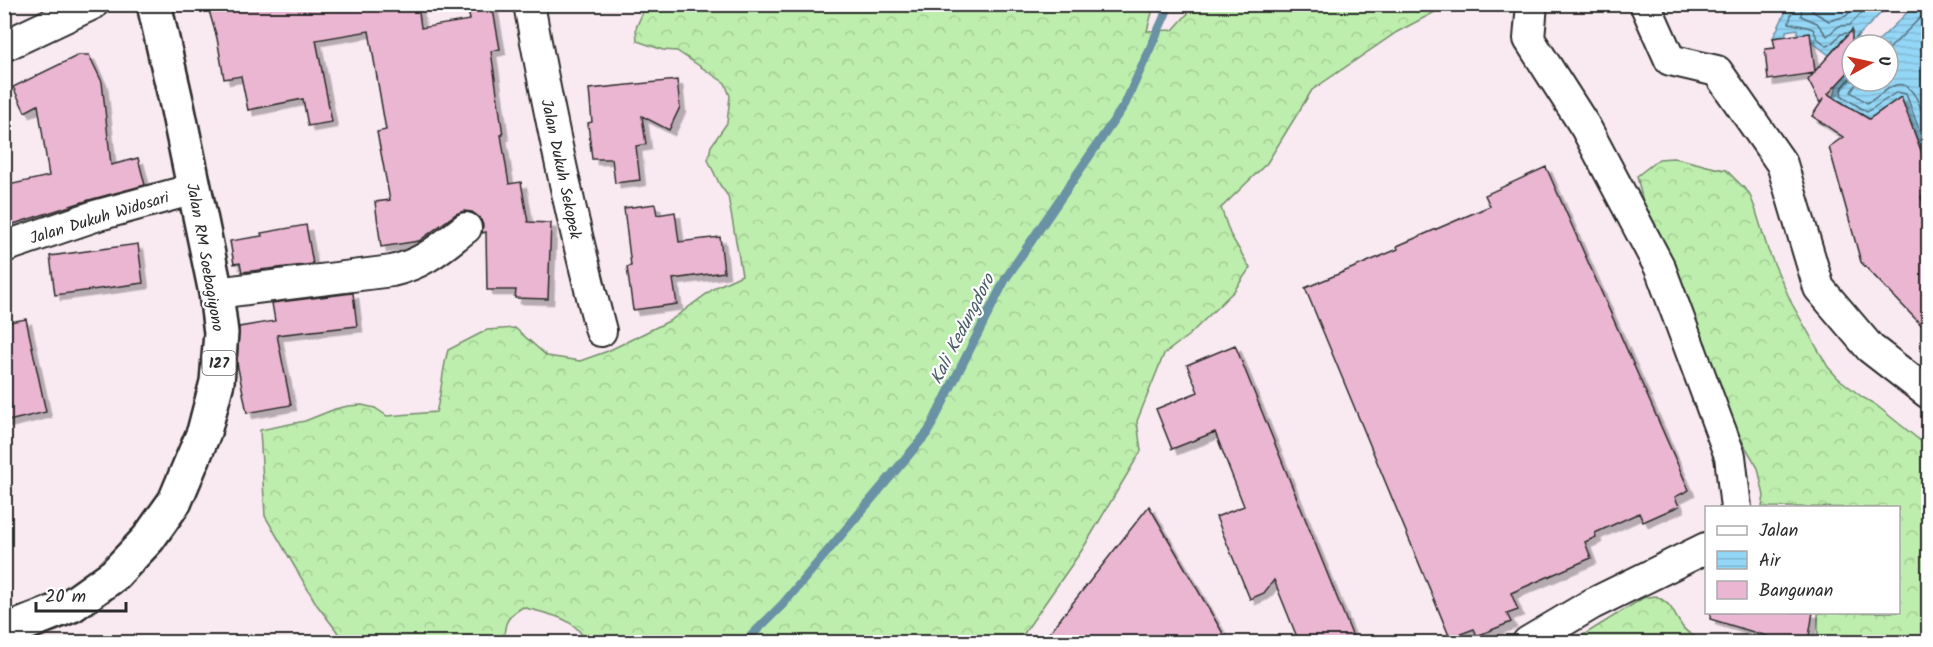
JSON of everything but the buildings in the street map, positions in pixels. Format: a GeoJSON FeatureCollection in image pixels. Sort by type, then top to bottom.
{"type":"FeatureCollection","features":[{"type":"Feature","properties":{"kind":"main road","name":"Jalan RM Soebagiyono"},"geometry":{"type":"LineString","coordinates":[[4,632],[72,605],[114,575],[148,539],[175,501],[204,432],[217,382],[221,333],[216,293],[154,4]]}},
{"type":"Feature","properties":{"kind":"street"},"geometry":{"type":"LineString","coordinates":[[4,46],[93,4]]}},
{"type":"Feature","properties":{"kind":"street","name":"Jalan Dukuh Sekopek"},"geometry":{"type":"LineString","coordinates":[[529,4],[551,124],[582,262],[601,332]]}},
{"type":"Feature","properties":{"kind":"street"},"geometry":{"type":"LineString","coordinates":[[1532,4],[1528,39],[1586,128],[1660,268],[1730,456],[1736,506]]}},
{"type":"Feature","properties":{"kind":"street"},"geometry":{"type":"LineString","coordinates":[[1645,4],[1670,60],[1717,71],[1782,164],[1819,288],[1870,348],[1929,393]]}},
{"type":"Feature","properties":{"kind":"street","name":"Jalan Dukuh Widosari"},"geometry":{"type":"LineString","coordinates":[[4,247],[95,216],[194,189]]}},
{"type":"Feature","properties":{"kind":"street"},"geometry":{"type":"LineString","coordinates":[[216,293],[411,266],[434,253],[466,228]]}},
{"type":"Feature","properties":{"kind":"street"},"geometry":{"type":"LineString","coordinates":[[1528,642],[1592,604],[1705,549]]}},
{"type":"Feature","properties":{"kind":"green space"},"geometry":{"type":"Polygon","coordinates":[[[646,5],[1154,5],[1147,31],[1173,30],[1190,11],[1200,5],[1428,5],[1437,11],[1397,32],[1312,90],[1267,163],[1221,208],[1230,234],[1250,268],[1234,291],[1189,335],[1164,354],[1137,421],[1141,451],[1082,550],[1018,642],[586,642],[581,633],[568,622],[523,607],[507,621],[504,642],[343,642],[317,605],[265,516],[260,430],[305,421],[348,406],[362,405],[375,408],[387,416],[436,412],[448,350],[487,330],[515,328],[547,356],[580,361],[608,351],[671,320],[716,287],[742,275],[728,196],[708,160],[711,146],[727,123],[730,96],[725,83],[677,51],[663,50],[637,41],[636,28],[646,5]]]}},
{"type":"Feature","properties":{"kind":"green space"},"geometry":{"type":"Polygon","coordinates":[[[1659,159],[1686,160],[1726,170],[1749,193],[1768,250],[1792,304],[1828,367],[1838,378],[1928,447],[1928,642],[1818,642],[1818,614],[1900,614],[1900,506],[1762,506],[1764,496],[1758,468],[1721,406],[1653,246],[1637,176],[1659,159]]]}},
{"type":"Feature","properties":{"kind":"green space"},"geometry":{"type":"Polygon","coordinates":[[[1656,596],[1669,606],[1687,631],[1707,642],[1572,642],[1643,598],[1656,596]]]}},
{"type":"Feature","properties":{"kind":"water"},"geometry":{"type":"Polygon","coordinates":[[[1789,5],[1889,5],[1861,33],[1840,33],[1840,43],[1829,55],[1811,41],[1810,33],[1798,35],[1797,29],[1786,31],[1786,37],[1773,38],[1789,5]]]}},
{"type":"Feature","properties":{"kind":"water"},"geometry":{"type":"Polygon","coordinates":[[[1915,5],[1928,5],[1928,163],[1926,165],[1901,97],[1869,119],[1834,98],[1840,81],[1840,93],[1900,93],[1900,33],[1886,33],[1915,5]]]}},
{"type":"Feature","properties":{"kind":"waterway","name":"Kali Kedungdoro"},"geometry":{"type":"LineString","coordinates":[[745,642],[783,604],[928,432],[1006,278],[1125,104],[1170,4]]}}]}
